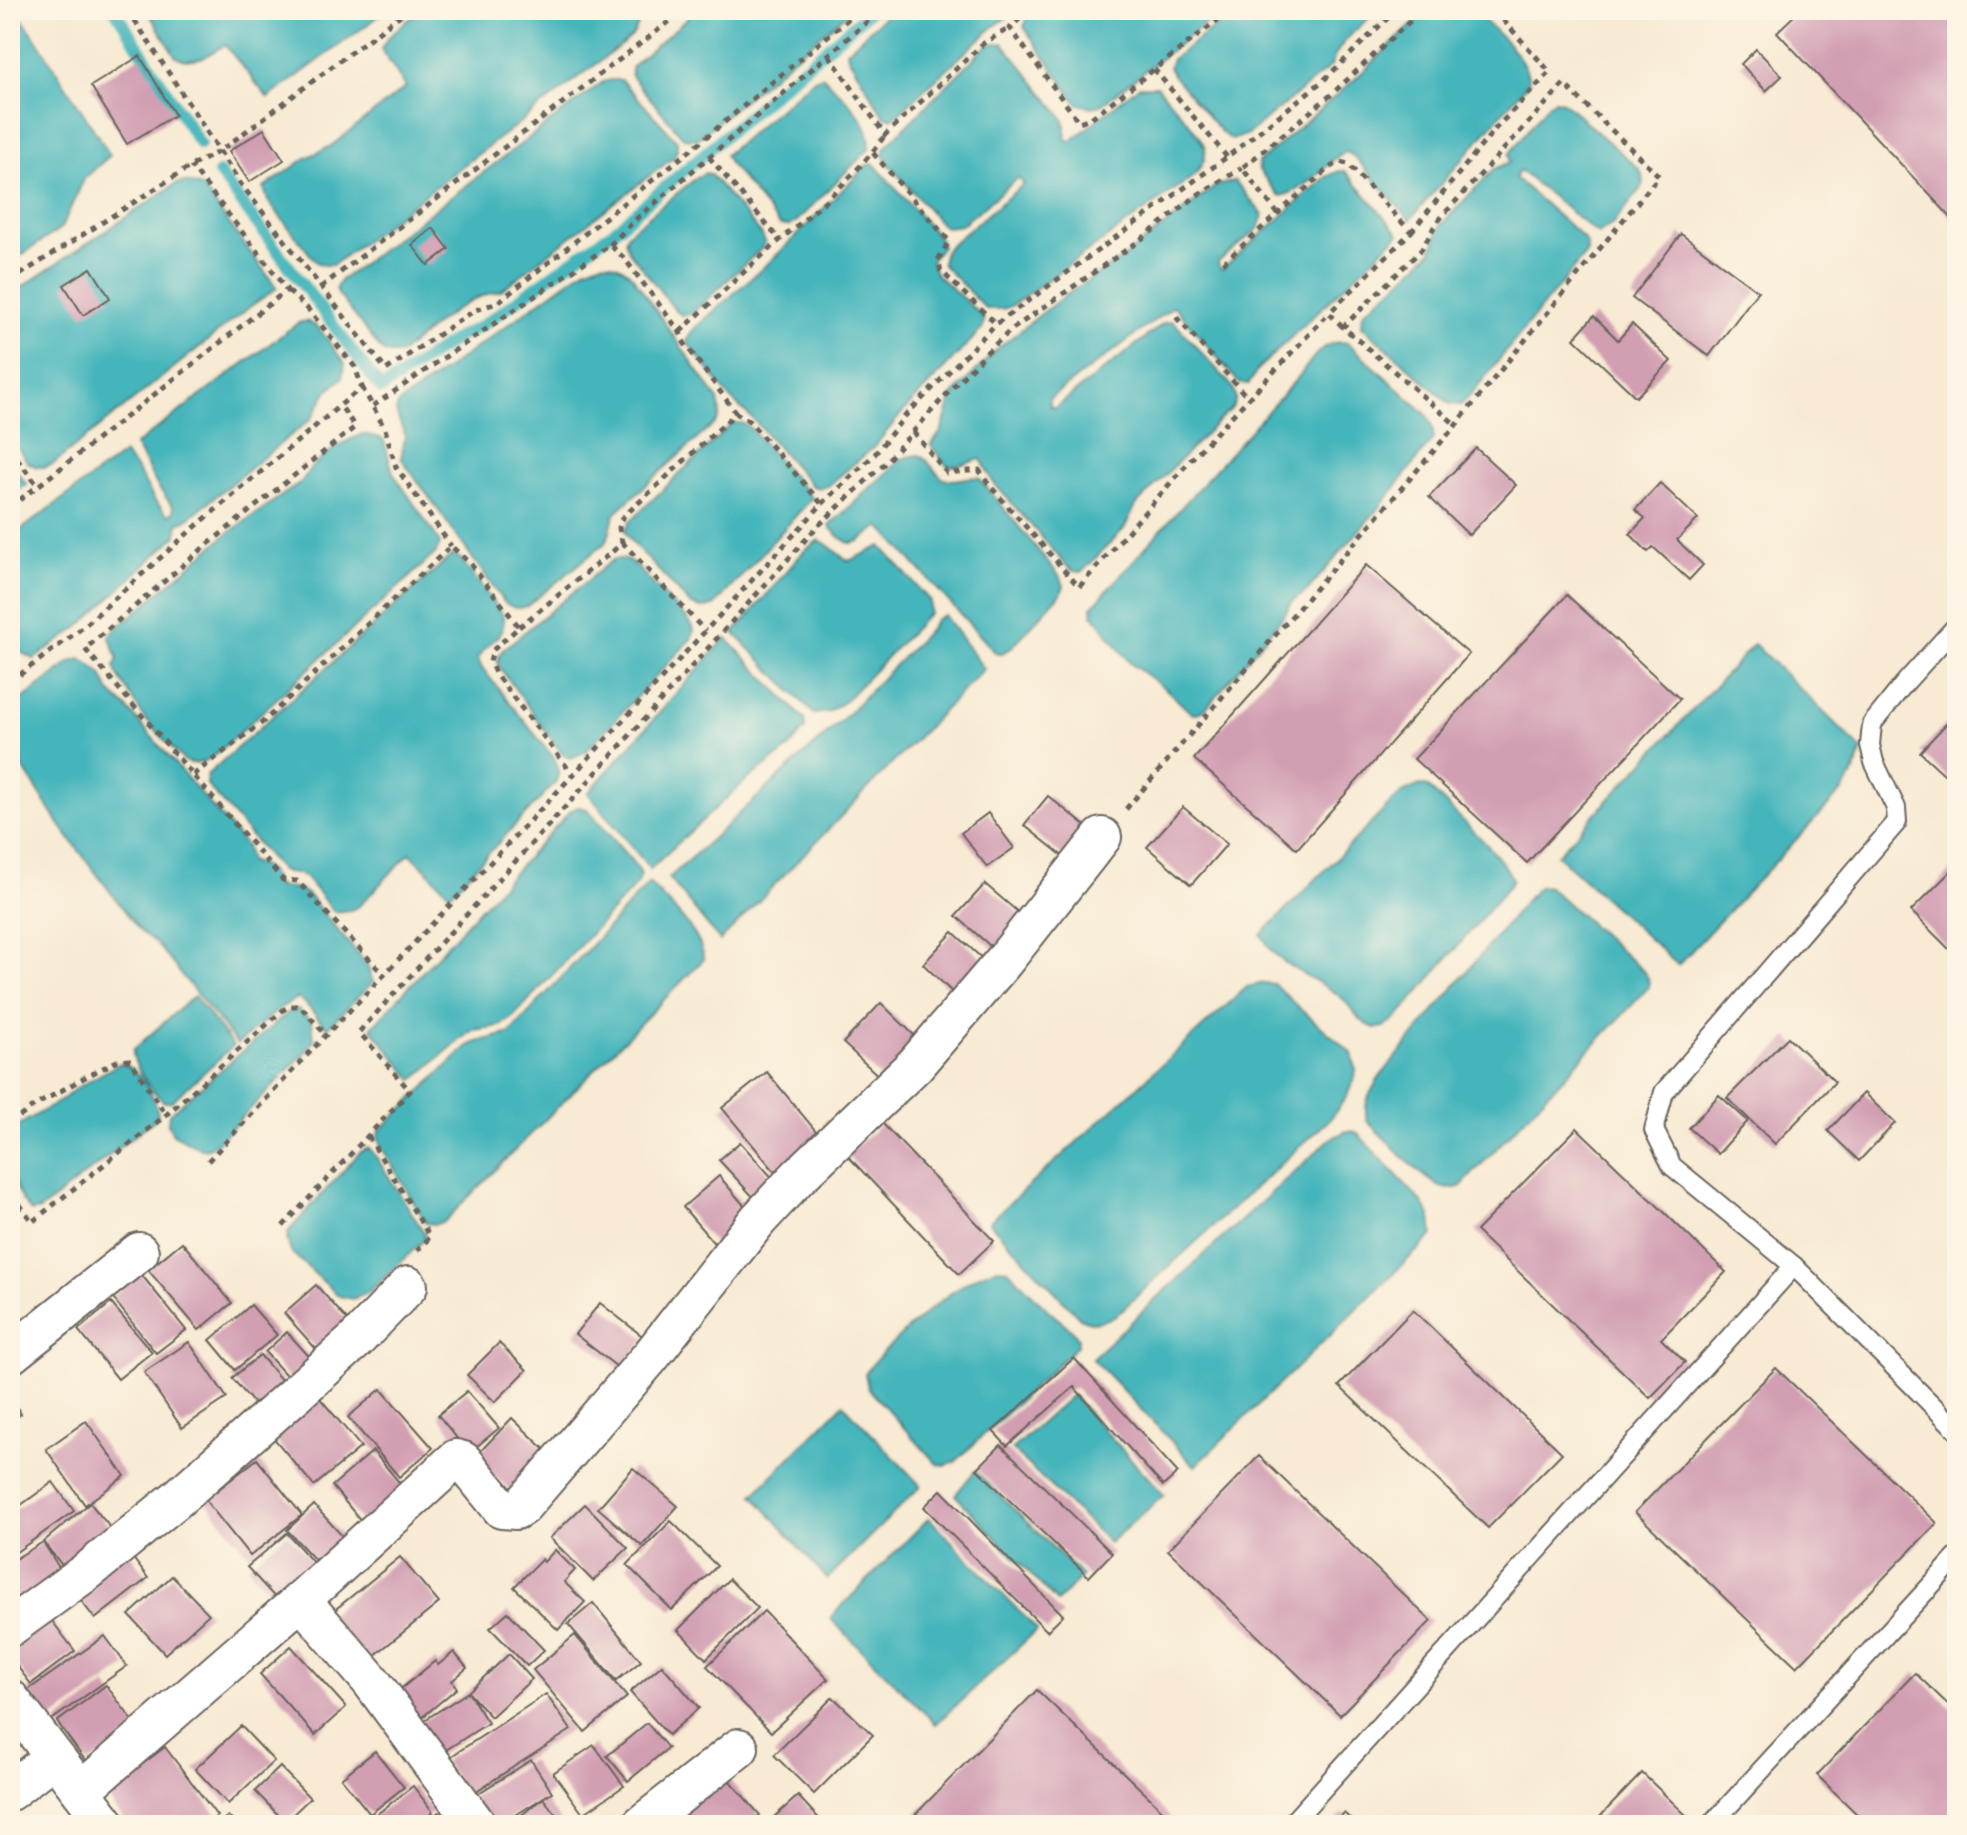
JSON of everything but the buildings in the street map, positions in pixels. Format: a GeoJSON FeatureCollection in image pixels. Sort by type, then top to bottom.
{"type":"FeatureCollection","features":[{"type":"Feature","properties":{"kind":"street"},"geometry":{"type":"LineString","coordinates":[[81,1791],[301,1600],[456,1459],[463,1461],[502,1509],[516,1510],[522,1506],[651,1356],[758,1220],[798,1177],[915,1065],[1004,961],[1102,837]]}},
{"type":"Feature","properties":{"kind":"street"},"geometry":{"type":"LineString","coordinates":[[10,1355],[139,1252]]}},
{"type":"Feature","properties":{"kind":"street"},"geometry":{"type":"LineString","coordinates":[[10,1627],[89,1570],[178,1498],[355,1341],[410,1271]]}},
{"type":"Feature","properties":{"kind":"street"},"geometry":{"type":"LineString","coordinates":[[301,1600],[371,1681],[477,1825]]}},
{"type":"Feature","properties":{"kind":"street"},"geometry":{"type":"LineString","coordinates":[[10,1699],[107,1825]]}},
{"type":"Feature","properties":{"kind":"street"},"geometry":{"type":"LineString","coordinates":[[641,1825],[739,1748]]}},
{"type":"Feature","properties":{"kind":"street"},"geometry":{"type":"LineString","coordinates":[[10,1791],[54,1757]]}},
{"type":"Feature","properties":{"kind":"lane"},"geometry":{"type":"LineString","coordinates":[[1957,625],[1872,724],[1870,745],[1874,762],[1896,808],[1897,822],[1664,1092],[1654,1130],[1672,1166],[1794,1266],[1957,1430]]}},
{"type":"Feature","properties":{"kind":"lane"},"geometry":{"type":"LineString","coordinates":[[1290,1825],[1794,1266]]}},
{"type":"Feature","properties":{"kind":"lane"},"geometry":{"type":"LineString","coordinates":[[1711,1825],[1957,1557]]}},
{"type":"Feature","properties":{"kind":"path"},"geometry":{"type":"LineString","coordinates":[[128,10],[240,183],[386,370],[475,310],[497,303],[692,149],[859,10]]}},
{"type":"Feature","properties":{"kind":"path"},"geometry":{"type":"LineString","coordinates":[[10,281],[191,166],[220,151],[407,10]]}},
{"type":"Feature","properties":{"kind":"path"},"geometry":{"type":"LineString","coordinates":[[321,287],[676,13],[684,10]]}},
{"type":"Feature","properties":{"kind":"path"},"geometry":{"type":"LineString","coordinates":[[373,406],[610,245],[635,220],[881,10]]}},
{"type":"Feature","properties":{"kind":"path"},"geometry":{"type":"LineString","coordinates":[[680,332],[800,224],[873,153],[885,135],[984,43],[1010,28],[1029,10]]}},
{"type":"Feature","properties":{"kind":"path"},"geometry":{"type":"LineString","coordinates":[[1010,28],[1079,122],[1091,118],[1231,10]]}},
{"type":"Feature","properties":{"kind":"path"},"geometry":{"type":"LineString","coordinates":[[208,1161],[573,775],[822,504],[875,454],[905,416],[996,324],[1227,157],[1325,79],[1396,10]]}},
{"type":"Feature","properties":{"kind":"path"},"geometry":{"type":"LineString","coordinates":[[283,1226],[410,1091],[359,1032],[816,528],[886,462],[953,387],[1011,330],[1139,241],[1199,194],[1242,168],[1332,94],[1422,10]]}},
{"type":"Feature","properties":{"kind":"path"},"geometry":{"type":"LineString","coordinates":[[913,432],[947,473],[979,470],[1079,587],[1248,398],[1411,232],[1495,129],[1550,72],[1494,10]]}},
{"type":"Feature","properties":{"kind":"path"},"geometry":{"type":"LineString","coordinates":[[829,55],[885,135]]}},
{"type":"Feature","properties":{"kind":"path"},"geometry":{"type":"LineString","coordinates":[[1154,69],[1227,157]]}},
{"type":"Feature","properties":{"kind":"path"},"geometry":{"type":"LineString","coordinates":[[1102,837],[1456,425],[1659,176],[1564,84],[1444,214],[1422,249],[1343,327]]}},
{"type":"Feature","properties":{"kind":"path"},"geometry":{"type":"LineString","coordinates":[[873,153],[949,241],[938,260],[941,271],[996,324]]}},
{"type":"Feature","properties":{"kind":"path"},"geometry":{"type":"LineString","coordinates":[[709,157],[780,240]]}},
{"type":"Feature","properties":{"kind":"path"},"geometry":{"type":"LineString","coordinates":[[1223,263],[1329,168],[1340,162],[1348,164],[1411,232]]}},
{"type":"Feature","properties":{"kind":"path"},"geometry":{"type":"LineString","coordinates":[[191,166],[287,290],[307,308],[355,367],[362,387],[385,429],[396,467],[451,546],[470,563],[519,627]]}},
{"type":"Feature","properties":{"kind":"path"},"geometry":{"type":"LineString","coordinates":[[1242,168],[1278,214]]}},
{"type":"Feature","properties":{"kind":"path"},"geometry":{"type":"LineString","coordinates":[[610,245],[624,258],[680,332],[683,341],[736,413],[748,420],[822,504]]}},
{"type":"Feature","properties":{"kind":"path"},"geometry":{"type":"LineString","coordinates":[[10,507],[287,290]]}},
{"type":"Feature","properties":{"kind":"path"},"geometry":{"type":"LineString","coordinates":[[1329,313],[1456,425]]}},
{"type":"Feature","properties":{"kind":"path"},"geometry":{"type":"LineString","coordinates":[[1176,317],[1248,398]]}},
{"type":"Feature","properties":{"kind":"path"},"geometry":{"type":"LineString","coordinates":[[10,682],[82,628],[188,533],[362,387]]}},
{"type":"Feature","properties":{"kind":"path"},"geometry":{"type":"LineString","coordinates":[[340,405],[355,427],[202,549],[85,649],[283,880],[297,881],[384,975]]}},
{"type":"Feature","properties":{"kind":"path"},"geometry":{"type":"LineString","coordinates":[[705,631],[622,542],[619,528],[622,518],[736,413]]}},
{"type":"Feature","properties":{"kind":"path"},"geometry":{"type":"LineString","coordinates":[[10,449],[38,486]]}},
{"type":"Feature","properties":{"kind":"path"},"geometry":{"type":"LineString","coordinates":[[573,775],[496,675],[490,662],[493,650],[622,542]]}},
{"type":"Feature","properties":{"kind":"path"},"geometry":{"type":"LineString","coordinates":[[193,775],[264,721],[451,546]]}},
{"type":"Feature","properties":{"kind":"path"},"geometry":{"type":"LineString","coordinates":[[10,1182],[18,1202],[32,1222],[166,1115],[283,1010],[300,1006],[326,1035]]}},
{"type":"Feature","properties":{"kind":"path"},"geometry":{"type":"LineString","coordinates":[[10,1124],[34,1106],[89,1075],[117,1061],[130,1060],[166,1115]]}},
{"type":"Feature","properties":{"kind":"path"},"geometry":{"type":"LineString","coordinates":[[368,1136],[430,1237],[410,1271]]}},
{"type":"Feature","properties":{"kind":"water"},"geometry":{"type":"Polygon","coordinates":[[[10,10],[15,10],[31,31],[110,155],[84,179],[61,228],[10,263],[10,10]]]}},
{"type":"Feature","properties":{"kind":"water"},"geometry":{"type":"Polygon","coordinates":[[[147,10],[387,10],[268,98],[225,45],[202,58],[185,60],[176,57],[147,10]]]}},
{"type":"Feature","properties":{"kind":"water"},"geometry":{"type":"Polygon","coordinates":[[[421,10],[646,10],[632,36],[625,42],[333,265],[316,262],[268,201],[264,188],[306,158],[331,146],[406,87],[381,49],[394,32],[421,10]]]}},
{"type":"Feature","properties":{"kind":"water"},"geometry":{"type":"Polygon","coordinates":[[[697,10],[851,10],[697,139],[684,138],[631,76],[632,66],[697,10]]]}},
{"type":"Feature","properties":{"kind":"water"},"geometry":{"type":"Polygon","coordinates":[[[891,10],[1018,10],[993,27],[892,119],[884,116],[847,51],[891,10]]]}},
{"type":"Feature","properties":{"kind":"water"},"geometry":{"type":"Polygon","coordinates":[[[1038,10],[1223,10],[1101,105],[1091,107],[1076,102],[1024,27],[1027,19],[1038,10]]]}},
{"type":"Feature","properties":{"kind":"water"},"geometry":{"type":"Polygon","coordinates":[[[1237,10],[1378,10],[1344,42],[1331,66],[1248,134],[1232,140],[1222,133],[1169,67],[1172,59],[1237,10]]]}},
{"type":"Feature","properties":{"kind":"water"},"geometry":{"type":"Polygon","coordinates":[[[1428,10],[1473,10],[1515,52],[1527,72],[1529,82],[1410,220],[1354,156],[1346,152],[1302,187],[1279,196],[1259,170],[1258,163],[1354,80],[1428,10]]]}},
{"type":"Feature","properties":{"kind":"water"},"geometry":{"type":"Polygon","coordinates":[[[1003,43],[1060,114],[1066,125],[1065,138],[1070,142],[1139,86],[1157,86],[1198,135],[1205,149],[1205,157],[1191,178],[1003,309],[986,309],[942,264],[944,253],[950,245],[1024,184],[1018,178],[961,225],[946,227],[883,155],[885,147],[986,46],[1003,43]]]}},
{"type":"Feature","properties":{"kind":"water"},"geometry":{"type":"Polygon","coordinates":[[[822,76],[862,119],[867,129],[869,149],[796,222],[789,226],[780,225],[725,155],[814,79],[822,76]]]}},
{"type":"Feature","properties":{"kind":"water"},"geometry":{"type":"Polygon","coordinates":[[[621,80],[677,141],[674,157],[500,291],[472,300],[459,308],[400,354],[382,351],[338,294],[336,288],[340,281],[603,82],[621,80]]]}},
{"type":"Feature","properties":{"kind":"water"},"geometry":{"type":"Polygon","coordinates":[[[1555,100],[1563,102],[1638,168],[1644,185],[1614,223],[1598,234],[1519,170],[1515,178],[1581,236],[1587,244],[1587,252],[1468,398],[1461,405],[1450,404],[1362,326],[1363,313],[1431,252],[1440,226],[1494,169],[1510,162],[1509,154],[1549,103],[1555,100]]]}},
{"type":"Feature","properties":{"kind":"water"},"geometry":{"type":"Polygon","coordinates":[[[874,164],[940,239],[942,247],[932,262],[936,274],[984,320],[982,329],[874,447],[828,486],[819,488],[812,486],[754,420],[731,399],[687,342],[696,327],[774,258],[867,165],[874,164]]]}},
{"type":"Feature","properties":{"kind":"water"},"geometry":{"type":"Polygon","coordinates":[[[1345,171],[1399,234],[1259,368],[1249,384],[1239,383],[1174,306],[1050,398],[1050,406],[1055,408],[1164,323],[1173,321],[1232,386],[1235,395],[1231,409],[1136,505],[1124,529],[1082,572],[1073,571],[1066,565],[993,482],[981,459],[947,466],[931,446],[942,430],[952,396],[997,349],[1060,299],[1124,257],[1216,186],[1235,181],[1263,215],[1258,229],[1218,262],[1222,269],[1326,177],[1345,171]]]}},
{"type":"Feature","properties":{"kind":"water"},"geometry":{"type":"Polygon","coordinates":[[[705,173],[710,174],[762,235],[765,243],[692,313],[683,316],[629,251],[625,240],[628,233],[705,173]]]}},
{"type":"Feature","properties":{"kind":"water"},"geometry":{"type":"Polygon","coordinates":[[[185,182],[202,187],[277,288],[53,464],[37,467],[27,462],[10,435],[10,295],[176,184],[185,182]]]}},
{"type":"Feature","properties":{"kind":"water"},"geometry":{"type":"Polygon","coordinates":[[[602,262],[619,266],[633,277],[718,400],[719,418],[617,511],[605,543],[527,606],[510,606],[504,602],[401,458],[405,436],[396,412],[398,404],[585,269],[602,262]]]}},
{"type":"Feature","properties":{"kind":"water"},"geometry":{"type":"Polygon","coordinates":[[[306,321],[318,327],[345,364],[342,378],[327,392],[311,419],[186,520],[178,523],[177,535],[79,627],[34,659],[10,647],[10,538],[123,454],[136,468],[155,501],[168,515],[172,513],[174,508],[158,487],[135,445],[298,323],[306,321]]]}},
{"type":"Feature","properties":{"kind":"water"},"geometry":{"type":"Polygon","coordinates":[[[1348,343],[1426,414],[1432,426],[1433,439],[1383,503],[1307,591],[1293,601],[1207,707],[1192,714],[1167,690],[1130,663],[1093,614],[1092,607],[1316,354],[1326,346],[1348,343]]]}},
{"type":"Feature","properties":{"kind":"water"},"geometry":{"type":"Polygon","coordinates":[[[733,423],[742,423],[750,428],[812,498],[715,605],[700,608],[690,604],[625,531],[630,521],[733,423]]]}},
{"type":"Feature","properties":{"kind":"water"},"geometry":{"type":"Polygon","coordinates":[[[362,434],[384,441],[393,473],[440,544],[436,553],[215,755],[200,762],[184,761],[145,719],[117,674],[114,666],[118,659],[109,635],[227,534],[301,482],[312,467],[337,446],[362,434]]]}},
{"type":"Feature","properties":{"kind":"water"},"geometry":{"type":"Polygon","coordinates":[[[919,455],[944,479],[979,478],[1061,578],[1064,586],[1061,594],[1011,648],[1000,654],[880,526],[859,541],[849,543],[829,526],[899,461],[919,455]]]}},
{"type":"Feature","properties":{"kind":"water"},"geometry":{"type":"Polygon","coordinates":[[[10,462],[27,485],[10,495],[10,462]]]}},
{"type":"Feature","properties":{"kind":"water"},"geometry":{"type":"Polygon","coordinates":[[[819,540],[849,561],[881,546],[930,601],[929,613],[845,701],[828,712],[814,714],[734,633],[804,551],[819,540]]]}},
{"type":"Feature","properties":{"kind":"water"},"geometry":{"type":"Polygon","coordinates":[[[452,555],[460,558],[504,621],[500,633],[478,658],[481,667],[554,758],[558,776],[555,783],[450,894],[410,853],[359,906],[334,912],[306,878],[281,871],[207,785],[207,775],[452,555]]]}},
{"type":"Feature","properties":{"kind":"water"},"geometry":{"type":"Polygon","coordinates":[[[614,559],[632,562],[690,622],[694,630],[691,639],[585,752],[571,758],[563,755],[498,665],[499,656],[614,559]]]}},
{"type":"Feature","properties":{"kind":"water"},"geometry":{"type":"Polygon","coordinates":[[[944,615],[984,669],[720,941],[669,878],[843,719],[931,628],[935,620],[944,615]]]}},
{"type":"Feature","properties":{"kind":"water"},"geometry":{"type":"Polygon","coordinates":[[[726,638],[805,720],[805,729],[787,750],[743,783],[650,869],[588,793],[726,638]]]}},
{"type":"Feature","properties":{"kind":"water"},"geometry":{"type":"Polygon","coordinates":[[[1754,644],[1862,750],[1853,775],[1843,790],[1678,965],[1557,855],[1754,644]]]}},
{"type":"Feature","properties":{"kind":"water"},"geometry":{"type":"Polygon","coordinates":[[[80,659],[102,674],[109,691],[246,846],[250,862],[268,869],[276,886],[297,889],[309,896],[367,965],[373,982],[327,1028],[298,998],[283,1006],[237,1044],[156,943],[141,932],[61,827],[10,742],[10,709],[71,662],[80,659]]]}},
{"type":"Feature","properties":{"kind":"water"},"geometry":{"type":"Polygon","coordinates":[[[1420,785],[1428,787],[1475,832],[1499,859],[1512,880],[1396,1019],[1376,1028],[1364,1022],[1333,991],[1280,958],[1261,935],[1395,799],[1420,785]]]}},
{"type":"Feature","properties":{"kind":"water"},"geometry":{"type":"Polygon","coordinates":[[[578,807],[587,809],[636,866],[641,874],[638,883],[514,1016],[500,1026],[473,1030],[413,1080],[371,1028],[570,811],[578,807]]]}},
{"type":"Feature","properties":{"kind":"water"},"geometry":{"type":"Polygon","coordinates":[[[649,883],[691,929],[702,950],[703,960],[445,1221],[426,1223],[381,1146],[380,1130],[468,1046],[510,1033],[649,883]]]}},
{"type":"Feature","properties":{"kind":"water"},"geometry":{"type":"Polygon","coordinates":[[[1540,886],[1549,887],[1643,971],[1649,987],[1460,1187],[1443,1188],[1412,1165],[1367,1121],[1368,1098],[1379,1078],[1540,886]]]}},
{"type":"Feature","properties":{"kind":"water"},"geometry":{"type":"Polygon","coordinates":[[[1274,984],[1352,1053],[1356,1070],[1347,1096],[1330,1119],[1114,1317],[1093,1322],[1080,1318],[989,1222],[1247,987],[1274,984]]]}},
{"type":"Feature","properties":{"kind":"water"},"geometry":{"type":"Polygon","coordinates":[[[194,996],[233,1046],[171,1102],[164,1102],[139,1071],[133,1050],[194,996]]]}},
{"type":"Feature","properties":{"kind":"water"},"geometry":{"type":"Polygon","coordinates":[[[299,1010],[312,1022],[314,1040],[217,1143],[201,1149],[173,1134],[168,1123],[169,1114],[290,1011],[299,1010]]]}},
{"type":"Feature","properties":{"kind":"water"},"geometry":{"type":"Polygon","coordinates":[[[120,1063],[134,1071],[146,1085],[155,1102],[158,1117],[40,1210],[31,1212],[21,1199],[10,1172],[10,1130],[120,1063]]]}},
{"type":"Feature","properties":{"kind":"water"},"geometry":{"type":"Polygon","coordinates":[[[1347,1131],[1356,1132],[1421,1201],[1431,1217],[1433,1235],[1195,1466],[1092,1358],[1330,1139],[1347,1131]]]}},
{"type":"Feature","properties":{"kind":"water"},"geometry":{"type":"Polygon","coordinates":[[[369,1148],[425,1234],[424,1240],[369,1292],[353,1299],[339,1296],[291,1252],[287,1240],[289,1231],[360,1152],[369,1148]]]}},
{"type":"Feature","properties":{"kind":"water"},"geometry":{"type":"Polygon","coordinates":[[[999,1268],[1008,1270],[1072,1330],[1078,1338],[1077,1346],[955,1462],[937,1464],[868,1388],[865,1373],[908,1329],[947,1296],[984,1273],[999,1268]]]}},
{"type":"Feature","properties":{"kind":"water"},"geometry":{"type":"Polygon","coordinates":[[[1072,1395],[1164,1495],[1109,1543],[1012,1449],[1072,1395]]]}},
{"type":"Feature","properties":{"kind":"water"},"geometry":{"type":"Polygon","coordinates":[[[843,1404],[921,1486],[827,1579],[753,1495],[843,1404]]]}},
{"type":"Feature","properties":{"kind":"water"},"geometry":{"type":"Polygon","coordinates":[[[975,1471],[1082,1576],[1057,1602],[955,1495],[975,1471]]]}},
{"type":"Feature","properties":{"kind":"water"},"geometry":{"type":"Polygon","coordinates":[[[929,1518],[1037,1630],[936,1724],[830,1618],[929,1518]]]}},
{"type":"Feature","properties":{"kind":"waterway"},"geometry":{"type":"LineString","coordinates":[[115,10],[200,144]]}},
{"type":"Feature","properties":{"kind":"waterway"},"geometry":{"type":"LineString","coordinates":[[219,173],[381,389],[460,336],[480,327],[615,230],[871,10]]}}]}
